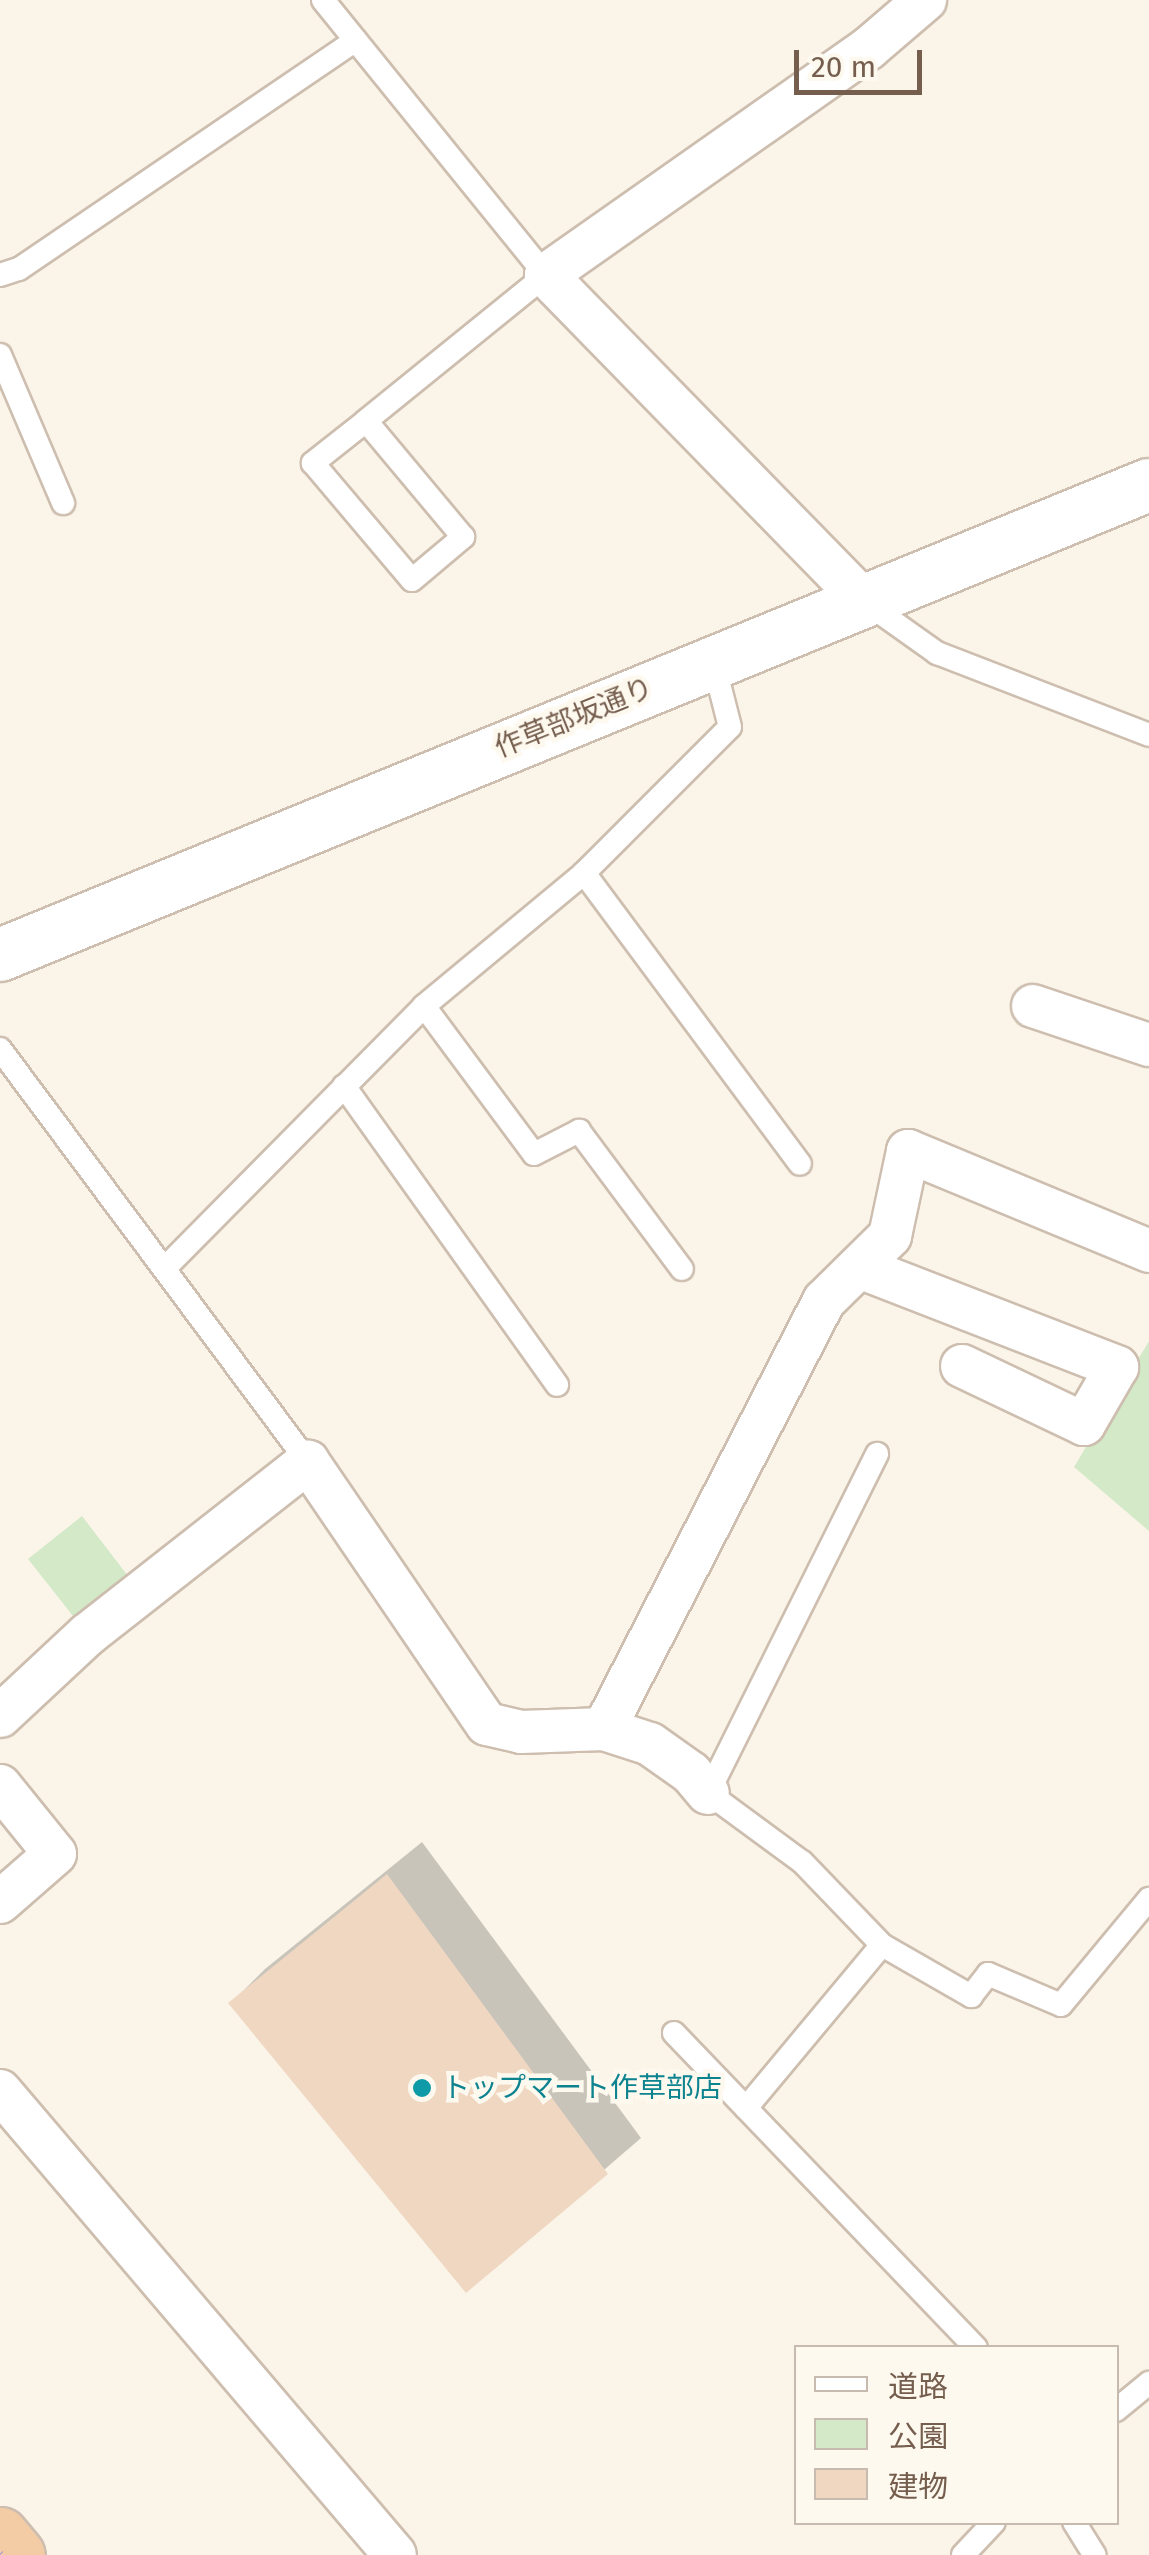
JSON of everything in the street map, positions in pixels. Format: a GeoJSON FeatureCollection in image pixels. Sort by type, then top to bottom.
{"type":"FeatureCollection","features":[{"type":"Feature","properties":{"kind":"highway"},"geometry":{"type":"LineString","coordinates":[[0,2535],[17,2555]]}},
{"type":"Feature","properties":{"kind":"street"},"geometry":{"type":"LineString","coordinates":[[863,600],[546,275],[869,48],[926,0]]}},
{"type":"Feature","properties":{"kind":"street","name":"作草部坂通り"},"geometry":{"type":"LineString","coordinates":[[0,955],[1149,485]]}},
{"type":"Feature","properties":{"kind":"street"},"geometry":{"type":"LineString","coordinates":[[1032,1006],[1149,1045]]}},
{"type":"Feature","properties":{"kind":"street"},"geometry":{"type":"LineString","coordinates":[[604,1729],[824,1302],[890,1236],[908,1152],[1149,1251]]}},
{"type":"Feature","properties":{"kind":"street"},"geometry":{"type":"LineString","coordinates":[[859,1267],[1118,1367],[1084,1424],[962,1366]]}},
{"type":"Feature","properties":{"kind":"street"},"geometry":{"type":"LineString","coordinates":[[0,1716],[87,1635],[308,1462],[487,1724],[520,1732],[604,1729],[650,1744],[691,1773],[708,1793]]}},
{"type":"Feature","properties":{"kind":"street"},"geometry":{"type":"LineString","coordinates":[[0,1786],[55,1854],[0,1902]]}},
{"type":"Feature","properties":{"kind":"street"},"geometry":{"type":"LineString","coordinates":[[0,2091],[395,2555]]}},
{"type":"Feature","properties":{"kind":"lane"},"geometry":{"type":"LineString","coordinates":[[324,0],[546,275],[366,420],[313,463],[412,580],[463,537],[366,420]]}},
{"type":"Feature","properties":{"kind":"lane"},"geometry":{"type":"LineString","coordinates":[[0,276],[19,269],[356,40]]}},
{"type":"Feature","properties":{"kind":"lane"},"geometry":{"type":"LineString","coordinates":[[0,355],[63,503]]}},
{"type":"Feature","properties":{"kind":"lane"},"geometry":{"type":"LineString","coordinates":[[863,600],[938,653],[1149,734]]}},
{"type":"Feature","properties":{"kind":"lane"},"geometry":{"type":"LineString","coordinates":[[165,1268],[424,1006],[584,874],[730,726],[714,664]]}},
{"type":"Feature","properties":{"kind":"lane"},"geometry":{"type":"LineString","coordinates":[[584,874],[800,1164]]}},
{"type":"Feature","properties":{"kind":"lane"},"geometry":{"type":"LineString","coordinates":[[424,1006],[534,1154],[579,1131],[682,1269]]}},
{"type":"Feature","properties":{"kind":"lane"},"geometry":{"type":"LineString","coordinates":[[0,1048],[308,1462]]}},
{"type":"Feature","properties":{"kind":"lane"},"geometry":{"type":"LineString","coordinates":[[344,1086],[558,1385]]}},
{"type":"Feature","properties":{"kind":"lane"},"geometry":{"type":"LineString","coordinates":[[877,1454],[708,1793],[802,1862],[882,1945],[970,1996],[988,1974],[1061,2005],[1149,1899]]}},
{"type":"Feature","properties":{"kind":"lane"},"geometry":{"type":"LineString","coordinates":[[746,2108],[882,1945]]}},
{"type":"Feature","properties":{"kind":"lane"},"geometry":{"type":"LineString","coordinates":[[674,2033],[973,2345]]}},
{"type":"Feature","properties":{"kind":"lane"},"geometry":{"type":"LineString","coordinates":[[1119,2408],[1149,2383]]}},
{"type":"Feature","properties":{"kind":"lane"},"geometry":{"type":"LineString","coordinates":[[963,2555],[991,2525]]}},
{"type":"Feature","properties":{"kind":"lane"},"geometry":{"type":"LineString","coordinates":[[1076,2525],[1095,2555]]}},
{"type":"Feature","properties":{"kind":"green space"},"geometry":{"type":"Polygon","coordinates":[[[1149,1341],[1149,1531],[1074,1467],[1149,1341]]]}},
{"type":"Feature","properties":{"kind":"green space"},"geometry":{"type":"Polygon","coordinates":[[[82,1516],[138,1589],[84,1630],[28,1559],[82,1516]]]}},
{"type":"Feature","properties":{"kind":"building","name":"トップマート作草部店"},"geometry":{"type":"Polygon","coordinates":[[[387,1874],[608,2174],[466,2293],[228,2003],[387,1874]]]}},
{"type":"Feature","properties":{"kind":"place","name":"トップマート作草部店"},"geometry":{"type":"Point","coordinates":[422,2088]}}]}
